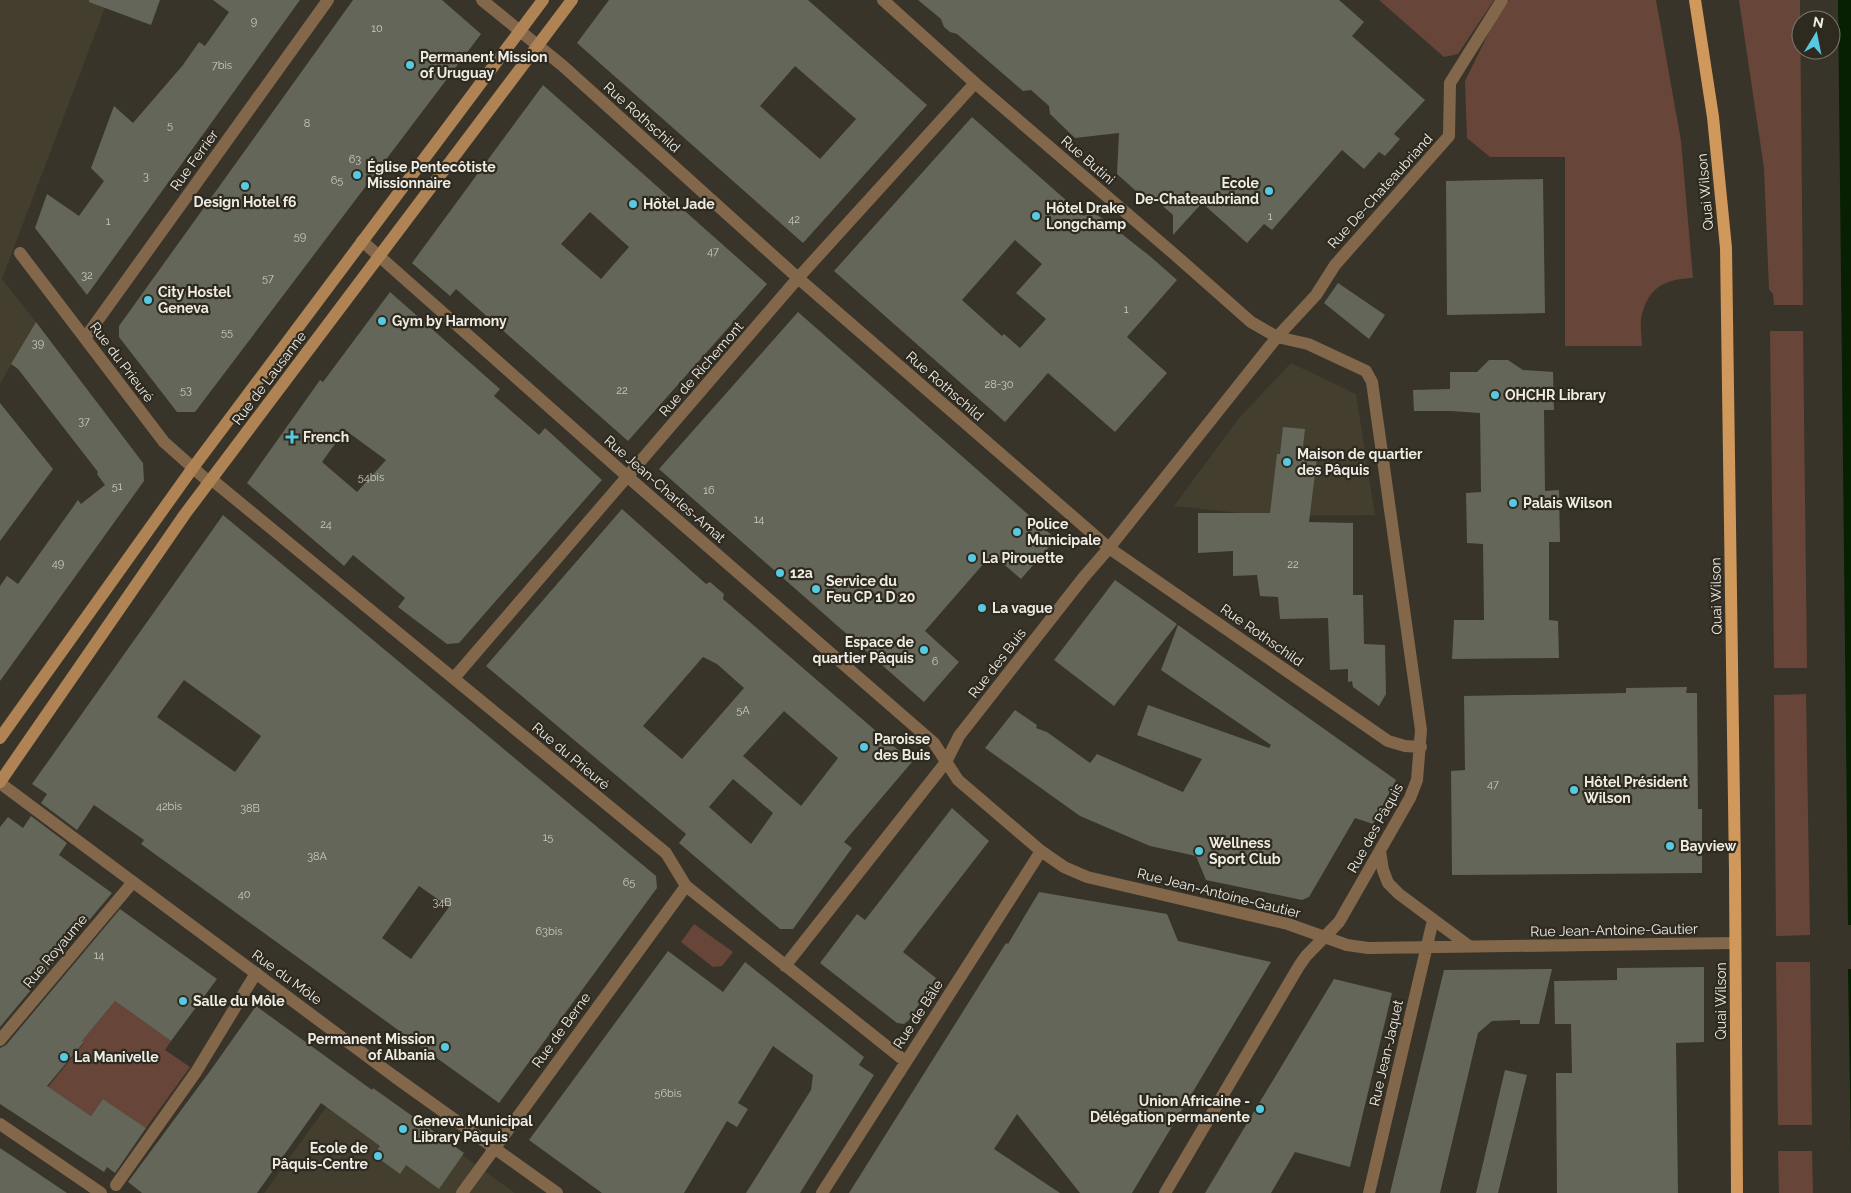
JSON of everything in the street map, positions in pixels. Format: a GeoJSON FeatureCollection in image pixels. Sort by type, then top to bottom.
{"type":"FeatureCollection","features":[{"type":"Feature","properties":{"kind":"main road"},"geometry":{"type":"LineString","coordinates":[[0,738],[192,469],[543,0]]}},
{"type":"Feature","properties":{"kind":"main road","name":"Rue de Lausanne"},"geometry":{"type":"LineString","coordinates":[[0,783],[178,524],[572,0]]}},
{"type":"Feature","properties":{"kind":"main road","name":"Quai Wilson"},"geometry":{"type":"LineString","coordinates":[[1695,0],[1713,117],[1726,248],[1737,1193]]}},
{"type":"Feature","properties":{"kind":"street","name":"Rue Ferrier"},"geometry":{"type":"LineString","coordinates":[[85,338],[328,0]]}},
{"type":"Feature","properties":{"kind":"street","name":"Rue Rothschild"},"geometry":{"type":"LineString","coordinates":[[482,0],[539,46],[626,122],[798,278],[1109,548],[1388,741],[1404,746],[1421,747]]}},
{"type":"Feature","properties":{"kind":"street","name":"Rue Butini"},"geometry":{"type":"LineString","coordinates":[[883,0],[974,83],[1251,322],[1277,337]]}},
{"type":"Feature","properties":{"kind":"street","name":"Rue De-Chateaubriand"},"geometry":{"type":"LineString","coordinates":[[1277,337],[1316,295],[1335,265],[1449,136],[1450,83],[1502,0]]}},
{"type":"Feature","properties":{"kind":"street","name":"Rue de Richemont"},"geometry":{"type":"LineString","coordinates":[[454,678],[798,278],[974,83]]}},
{"type":"Feature","properties":{"kind":"street","name":"Rue Jean-Charles-Amat"},"geometry":{"type":"LineString","coordinates":[[362,241],[628,477],[934,743],[946,762]]}},
{"type":"Feature","properties":{"kind":"street","name":"Rue du Prieuré"},"geometry":{"type":"LineString","coordinates":[[20,253],[164,442],[192,469],[210,481],[454,678],[666,854],[686,886],[905,1061]]}},
{"type":"Feature","properties":{"kind":"street","name":"Rue des Buis"},"geometry":{"type":"LineString","coordinates":[[785,966],[946,762],[959,736],[1083,578],[1277,337]]}},
{"type":"Feature","properties":{"kind":"street","name":"Rue des Pâquis"},"geometry":{"type":"LineString","coordinates":[[1165,1193],[1299,966],[1339,922],[1410,798],[1417,780],[1421,730],[1380,433],[1370,376],[1366,371],[1308,344],[1277,337]]}},
{"type":"Feature","properties":{"kind":"street","name":"Rue Jean-Antoine-Gautier"},"geometry":{"type":"LineString","coordinates":[[946,762],[958,780],[1041,851],[1064,867],[1088,877],[1288,924],[1347,945],[1368,948],[1735,943]]}},
{"type":"Feature","properties":{"kind":"street","name":"Rue du Môle"},"geometry":{"type":"LineString","coordinates":[[0,783],[395,1077],[557,1193]]}},
{"type":"Feature","properties":{"kind":"street","name":"Rue de Bâle"},"geometry":{"type":"LineString","coordinates":[[822,1193],[1041,851]]}},
{"type":"Feature","properties":{"kind":"street"},"geometry":{"type":"LineString","coordinates":[[1380,851],[1383,870],[1388,883],[1433,920],[1470,946]]}},
{"type":"Feature","properties":{"kind":"street","name":"Rue Royaume"},"geometry":{"type":"LineString","coordinates":[[0,1040],[133,882]]}},
{"type":"Feature","properties":{"kind":"street","name":"Rue de Berne"},"geometry":{"type":"LineString","coordinates":[[462,1193],[686,886]]}},
{"type":"Feature","properties":{"kind":"street","name":"Rue Jean-Jaquet"},"geometry":{"type":"LineString","coordinates":[[1369,1193],[1433,920]]}},
{"type":"Feature","properties":{"kind":"street"},"geometry":{"type":"LineString","coordinates":[[116,1185],[196,1072],[256,973]]}},
{"type":"Feature","properties":{"kind":"street"},"geometry":{"type":"LineString","coordinates":[[0,1124],[101,1193]]}},
{"type":"Feature","properties":{"kind":"shaded area"},"geometry":{"type":"Polygon","coordinates":[[[0,0],[108,0],[2,279],[36,322],[0,384],[0,0]]]}},
{"type":"Feature","properties":{"kind":"shaded area"},"geometry":{"type":"Polygon","coordinates":[[[1379,0],[1494,0],[1458,54],[1444,57],[1379,0]]]}},
{"type":"Feature","properties":{"kind":"shaded area"},"geometry":{"type":"Polygon","coordinates":[[[1509,0],[1656,0],[1681,141],[1693,278],[1673,280],[1658,287],[1652,293],[1644,308],[1641,319],[1642,346],[1565,346],[1565,157],[1490,157],[1467,138],[1465,81],[1493,24],[1509,0]]]}},
{"type":"Feature","properties":{"kind":"shaded area"},"geometry":{"type":"Polygon","coordinates":[[[1739,0],[1800,0],[1800,10],[1791,10],[1791,60],[1801,60],[1803,305],[1774,305],[1773,294],[1769,289],[1764,168],[1739,0]]]}},
{"type":"Feature","properties":{"kind":"shaded area"},"geometry":{"type":"Polygon","coordinates":[[[1838,0],[1851,0],[1851,925],[1848,925],[1839,60],[1841,60],[1841,10],[1838,10],[1838,0]]]}},
{"type":"Feature","properties":{"kind":"shaded area"},"geometry":{"type":"Polygon","coordinates":[[[1770,331],[1803,331],[1807,668],[1774,668],[1770,331]]]}},
{"type":"Feature","properties":{"kind":"shaded area","name":"Maison de quartier des Pâquis"},"geometry":{"type":"Polygon","coordinates":[[[1291,363],[1356,394],[1375,515],[1267,516],[1174,506],[1239,418],[1291,363]]]}},
{"type":"Feature","properties":{"kind":"shaded area"},"geometry":{"type":"Polygon","coordinates":[[[1806,694],[1810,935],[1776,936],[1774,695],[1806,694]]]}},
{"type":"Feature","properties":{"kind":"shaded area"},"geometry":{"type":"Polygon","coordinates":[[[694,924],[733,952],[722,966],[713,967],[681,942],[694,924]]]}},
{"type":"Feature","properties":{"kind":"shaded area"},"geometry":{"type":"Polygon","coordinates":[[[1776,962],[1810,962],[1812,1125],[1778,1125],[1776,962]]]}},
{"type":"Feature","properties":{"kind":"shaded area"},"geometry":{"type":"Polygon","coordinates":[[[1848,969],[1851,969],[1851,1152],[1848,969]]]}},
{"type":"Feature","properties":{"kind":"shaded area"},"geometry":{"type":"Polygon","coordinates":[[[115,1001],[171,1041],[165,1050],[190,1067],[146,1128],[103,1099],[91,1116],[48,1087],[115,1001]]]}},
{"type":"Feature","properties":{"kind":"shaded area","name":"Ecole de Pâquis-Centre"},"geometry":{"type":"Polygon","coordinates":[[[350,1074],[515,1193],[264,1193],[350,1074]]]}},
{"type":"Feature","properties":{"kind":"shaded area"},"geometry":{"type":"Polygon","coordinates":[[[1778,1151],[1812,1151],[1813,1193],[1779,1193],[1778,1151]]]}},
{"type":"Feature","properties":{"kind":"building"},"geometry":{"type":"Polygon","coordinates":[[[89,0],[160,0],[151,25],[89,2],[89,0]]]}},
{"type":"Feature","properties":{"kind":"building"},"geometry":{"type":"Polygon","coordinates":[[[213,0],[300,0],[87,295],[35,228],[47,194],[79,216],[104,181],[91,168],[114,106],[133,123],[183,65],[199,42],[205,46],[229,12],[213,0]]]}},
{"type":"Feature","properties":{"kind":"building"},"geometry":{"type":"Polygon","coordinates":[[[353,0],[442,0],[481,34],[195,412],[177,412],[119,337],[119,326],[353,0]]]}},
{"type":"Feature","properties":{"kind":"building"},"geometry":{"type":"Polygon","coordinates":[[[609,0],[808,0],[927,105],[803,243],[577,43],[609,0]],[[795,66],[760,106],[820,159],[856,119],[795,66]]]}},
{"type":"Feature","properties":{"kind":"building"},"geometry":{"type":"Polygon","coordinates":[[[918,0],[1339,0],[1364,22],[1352,36],[1425,100],[1394,134],[1400,139],[1385,156],[1379,152],[1364,169],[1342,150],[1272,230],[1264,224],[1247,243],[1202,203],[1173,235],[1173,215],[1155,199],[1146,200],[1117,174],[1119,133],[1075,138],[1050,114],[1049,106],[1031,90],[1023,91],[957,34],[950,32],[944,27],[941,19],[918,0]]]}},
{"type":"Feature","properties":{"kind":"building"},"geometry":{"type":"Polygon","coordinates":[[[543,85],[767,284],[628,441],[456,289],[450,296],[412,263],[543,85]],[[590,212],[561,244],[601,279],[629,247],[590,212]]]}},
{"type":"Feature","properties":{"kind":"building"},"geometry":{"type":"Polygon","coordinates":[[[972,117],[1084,216],[1090,209],[1177,280],[1127,337],[1167,373],[1115,432],[1048,373],[1005,422],[834,271],[972,117]],[[1015,240],[962,300],[1002,336],[1004,334],[1020,348],[1046,319],[1016,293],[1042,264],[1015,240]]]}},
{"type":"Feature","properties":{"kind":"building"},"geometry":{"type":"Polygon","coordinates":[[[1543,179],[1545,313],[1447,315],[1446,181],[1543,179]]]}},
{"type":"Feature","properties":{"kind":"building"},"geometry":{"type":"Polygon","coordinates":[[[1338,283],[1385,315],[1369,339],[1324,303],[1338,283]]]}},
{"type":"Feature","properties":{"kind":"building"},"geometry":{"type":"Polygon","coordinates":[[[390,292],[500,389],[494,396],[539,435],[545,428],[602,480],[459,643],[447,644],[398,607],[405,598],[353,555],[344,566],[247,483],[320,380],[323,382],[390,292]],[[345,430],[322,462],[357,492],[386,460],[345,430]]]}},
{"type":"Feature","properties":{"kind":"building"},"geometry":{"type":"Polygon","coordinates":[[[798,312],[1056,539],[1021,579],[992,554],[925,631],[959,662],[924,702],[659,469],[798,312]]]}},
{"type":"Feature","properties":{"kind":"building"},"geometry":{"type":"Polygon","coordinates":[[[36,322],[143,463],[144,481],[0,681],[0,586],[7,576],[18,584],[78,500],[81,504],[105,485],[97,474],[98,472],[18,369],[11,364],[36,322]]]}},
{"type":"Feature","properties":{"kind":"building","name":"Palais Wilson"},"geometry":{"type":"Polygon","coordinates":[[[1489,360],[1508,360],[1523,370],[1553,372],[1554,410],[1544,410],[1545,491],[1559,490],[1560,542],[1549,542],[1549,620],[1558,621],[1559,658],[1452,659],[1454,620],[1484,620],[1483,544],[1467,543],[1466,493],[1481,492],[1480,413],[1414,411],[1413,390],[1450,389],[1450,372],[1477,372],[1489,360]]]}},
{"type":"Feature","properties":{"kind":"building"},"geometry":{"type":"Polygon","coordinates":[[[0,403],[53,469],[0,541],[0,403]]]}},
{"type":"Feature","properties":{"kind":"building"},"geometry":{"type":"Polygon","coordinates":[[[1283,427],[1305,429],[1302,456],[1317,458],[1309,522],[1353,523],[1353,595],[1363,595],[1364,644],[1385,645],[1386,694],[1379,706],[1353,687],[1352,681],[1348,682],[1348,669],[1330,670],[1328,618],[1280,619],[1278,597],[1260,596],[1257,575],[1233,576],[1233,551],[1198,553],[1198,513],[1270,513],[1277,454],[1280,454],[1283,427]]]}},
{"type":"Feature","properties":{"kind":"building"},"geometry":{"type":"Polygon","coordinates":[[[622,509],[706,584],[710,582],[724,594],[723,599],[912,762],[844,842],[852,848],[793,929],[780,929],[679,843],[686,834],[486,666],[622,509]],[[703,657],[643,726],[682,759],[744,688],[717,664],[703,657]],[[784,711],[743,756],[801,806],[838,758],[784,711]],[[733,779],[709,807],[751,844],[773,813],[733,779]]]}},
{"type":"Feature","properties":{"kind":"building"},"geometry":{"type":"Polygon","coordinates":[[[223,515],[656,876],[657,888],[499,1103],[141,844],[144,840],[94,805],[77,830],[41,803],[47,794],[32,784],[223,515]],[[184,680],[157,717],[235,772],[261,736],[184,680]],[[419,886],[382,938],[411,959],[449,907],[419,886]]]}},
{"type":"Feature","properties":{"kind":"building"},"geometry":{"type":"Polygon","coordinates":[[[1115,580],[1177,624],[1114,706],[1054,660],[1115,580]]]}},
{"type":"Feature","properties":{"kind":"building"},"geometry":{"type":"Polygon","coordinates":[[[1178,625],[1396,780],[1373,824],[1355,818],[1309,897],[1302,900],[1206,880],[1196,856],[1150,846],[1080,816],[985,748],[1015,710],[1037,725],[1036,728],[1047,732],[1090,763],[1097,754],[1183,792],[1202,759],[1137,735],[1148,705],[1269,748],[1271,745],[1161,670],[1178,625]]]}},
{"type":"Feature","properties":{"kind":"building","name":"Hôtel Président Wilson"},"geometry":{"type":"Polygon","coordinates":[[[1687,687],[1686,693],[1697,693],[1698,809],[1702,809],[1702,873],[1452,875],[1451,771],[1465,770],[1464,696],[1626,693],[1626,688],[1687,687]]]}},
{"type":"Feature","properties":{"kind":"building"},"geometry":{"type":"Polygon","coordinates":[[[952,808],[989,841],[903,952],[936,978],[909,1020],[904,1024],[897,1023],[820,963],[857,914],[865,920],[952,808]]]}},
{"type":"Feature","properties":{"kind":"building"},"geometry":{"type":"Polygon","coordinates":[[[31,816],[67,843],[59,855],[112,893],[0,1027],[0,827],[8,817],[23,828],[31,816]]]}},
{"type":"Feature","properties":{"kind":"building"},"geometry":{"type":"Polygon","coordinates":[[[1039,892],[1167,914],[1178,941],[1271,962],[1132,1193],[1080,1193],[1017,1114],[994,1149],[1060,1193],[849,1193],[1006,943],[1008,944],[1039,892]]]}},
{"type":"Feature","properties":{"kind":"building"},"geometry":{"type":"Polygon","coordinates":[[[120,909],[217,979],[171,1041],[115,1001],[47,1086],[91,1116],[103,1099],[146,1128],[115,1173],[107,1167],[104,1172],[0,1104],[0,1048],[6,1045],[120,909]]]}},
{"type":"Feature","properties":{"kind":"building"},"geometry":{"type":"Polygon","coordinates":[[[668,951],[723,992],[745,962],[864,1057],[859,1065],[874,1075],[800,1193],[746,1193],[811,1090],[813,1075],[773,1046],[738,1103],[748,1109],[737,1127],[727,1121],[684,1193],[602,1193],[529,1140],[668,951]]]}},
{"type":"Feature","properties":{"kind":"building"},"geometry":{"type":"Polygon","coordinates":[[[1704,967],[1704,1042],[1676,1043],[1678,1193],[1557,1193],[1556,1073],[1572,1073],[1571,1024],[1555,1024],[1554,981],[1617,980],[1617,968],[1704,967]]]}},
{"type":"Feature","properties":{"kind":"building"},"geometry":{"type":"Polygon","coordinates":[[[1552,969],[1539,1024],[1520,1024],[1520,1020],[1492,1021],[1478,1033],[1440,1193],[1390,1193],[1444,970],[1552,969]]]}},
{"type":"Feature","properties":{"kind":"building"},"geometry":{"type":"Polygon","coordinates":[[[1334,979],[1392,993],[1350,1167],[1295,1152],[1271,1193],[1205,1193],[1334,979]]]}},
{"type":"Feature","properties":{"kind":"building"},"geometry":{"type":"Polygon","coordinates":[[[256,1006],[372,1090],[373,1088],[464,1153],[439,1189],[406,1165],[400,1174],[374,1155],[380,1146],[321,1103],[257,1193],[142,1193],[128,1182],[256,1006]]]}},
{"type":"Feature","properties":{"kind":"building"},"geometry":{"type":"Polygon","coordinates":[[[1505,1070],[1527,1075],[1498,1193],[1476,1193],[1505,1070]]]}},
{"type":"Feature","properties":{"kind":"building"},"geometry":{"type":"Polygon","coordinates":[[[0,1148],[21,1162],[67,1193],[0,1193],[0,1148]]]}},
{"type":"Feature","properties":{"kind":"place","name":"Permanent Mission of Uruguay"},"geometry":{"type":"Point","coordinates":[410,65]}},
{"type":"Feature","properties":{"kind":"place","name":"Église Pentecôtiste Missionnaire"},"geometry":{"type":"Point","coordinates":[357,175]}},
{"type":"Feature","properties":{"kind":"place","name":"Design Hotel f6"},"geometry":{"type":"Point","coordinates":[245,186]}},
{"type":"Feature","properties":{"kind":"place","name":"Ecole De-Chateaubriand"},"geometry":{"type":"Point","coordinates":[1269,191]}},
{"type":"Feature","properties":{"kind":"place","name":"Hôtel Jade"},"geometry":{"type":"Point","coordinates":[633,204]}},
{"type":"Feature","properties":{"kind":"place","name":"Hôtel Drake Longchamp"},"geometry":{"type":"Point","coordinates":[1036,216]}},
{"type":"Feature","properties":{"kind":"place","name":"City Hostel Geneva"},"geometry":{"type":"Point","coordinates":[148,300]}},
{"type":"Feature","properties":{"kind":"place","name":"Gym by Harmony"},"geometry":{"type":"Point","coordinates":[382,321]}},
{"type":"Feature","properties":{"kind":"place","name":"OHCHR Library"},"geometry":{"type":"Point","coordinates":[1495,395]}},
{"type":"Feature","properties":{"kind":"place","name":"French"},"geometry":{"type":"Point","coordinates":[292,437]}},
{"type":"Feature","properties":{"kind":"place","name":"Maison de quartier des Pâquis"},"geometry":{"type":"Point","coordinates":[1287,462]}},
{"type":"Feature","properties":{"kind":"place","name":"Palais Wilson"},"geometry":{"type":"Point","coordinates":[1513,503]}},
{"type":"Feature","properties":{"kind":"place","name":"Police Municipale"},"geometry":{"type":"Point","coordinates":[1017,532]}},
{"type":"Feature","properties":{"kind":"place","name":"La Pirouette"},"geometry":{"type":"Point","coordinates":[972,558]}},
{"type":"Feature","properties":{"kind":"place","name":"12a"},"geometry":{"type":"Point","coordinates":[780,573]}},
{"type":"Feature","properties":{"kind":"place","name":"Service du Feu CP 1 D 20"},"geometry":{"type":"Point","coordinates":[816,589]}},
{"type":"Feature","properties":{"kind":"place","name":"La vague"},"geometry":{"type":"Point","coordinates":[982,608]}},
{"type":"Feature","properties":{"kind":"place","name":"Espace de quartier Pâquis"},"geometry":{"type":"Point","coordinates":[924,650]}},
{"type":"Feature","properties":{"kind":"place","name":"Paroisse des Buis"},"geometry":{"type":"Point","coordinates":[864,747]}},
{"type":"Feature","properties":{"kind":"place","name":"Hôtel Président Wilson"},"geometry":{"type":"Point","coordinates":[1574,790]}},
{"type":"Feature","properties":{"kind":"place","name":"Bayview"},"geometry":{"type":"Point","coordinates":[1670,846]}},
{"type":"Feature","properties":{"kind":"place","name":"Wellness Sport Club"},"geometry":{"type":"Point","coordinates":[1199,851]}},
{"type":"Feature","properties":{"kind":"place","name":"Salle du Môle"},"geometry":{"type":"Point","coordinates":[183,1001]}},
{"type":"Feature","properties":{"kind":"place","name":"Permanent Mission of Albania"},"geometry":{"type":"Point","coordinates":[445,1047]}},
{"type":"Feature","properties":{"kind":"place","name":"La Manivelle"},"geometry":{"type":"Point","coordinates":[64,1057]}},
{"type":"Feature","properties":{"kind":"place","name":"Union Africaine - Délégation permanente"},"geometry":{"type":"Point","coordinates":[1260,1109]}},
{"type":"Feature","properties":{"kind":"place","name":"Geneva Municipal Library Pâquis"},"geometry":{"type":"Point","coordinates":[403,1129]}},
{"type":"Feature","properties":{"kind":"place","name":"Ecole de Pâquis-Centre"},"geometry":{"type":"Point","coordinates":[378,1156]}}]}
